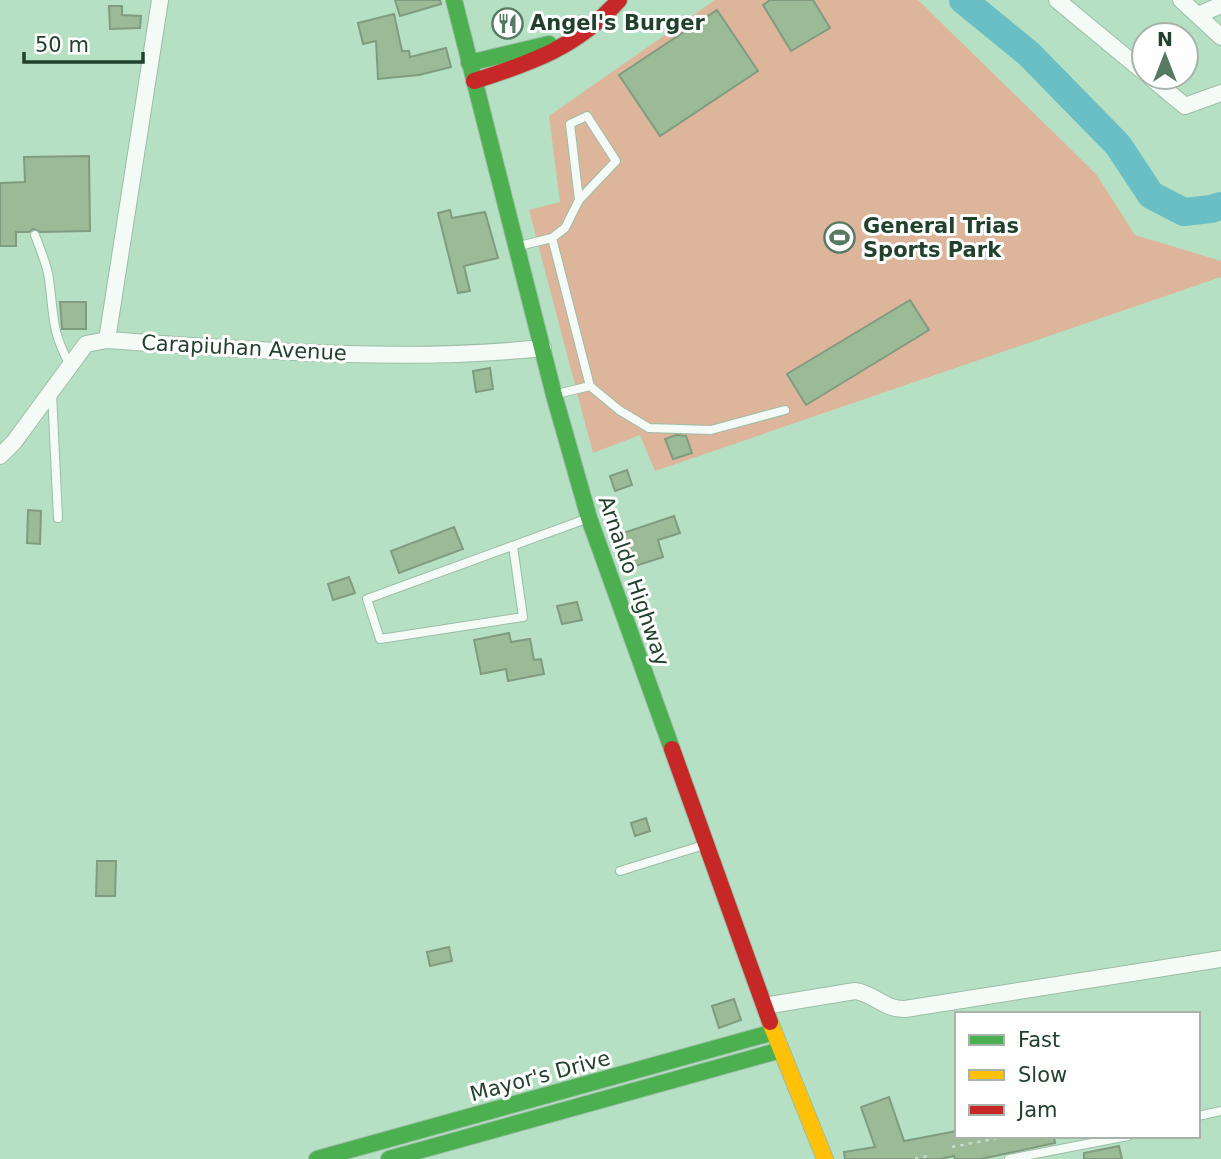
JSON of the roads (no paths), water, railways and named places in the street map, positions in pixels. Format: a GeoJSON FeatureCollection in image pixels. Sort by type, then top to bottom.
{"type":"FeatureCollection","features":[{"type":"Feature","properties":{"kind":"main road","name":"Arnaldo Highway"},"geometry":{"type":"LineString","coordinates":[[454,0],[554,395],[589,518],[764,1006],[825,1159]]}},
{"type":"Feature","properties":{"kind":"main road"},"geometry":{"type":"LineString","coordinates":[[474,81],[540,61],[597,24],[619,0]]}},
{"type":"Feature","properties":{"kind":"main road"},"geometry":{"type":"LineString","coordinates":[[470,63],[576,40]]}},
{"type":"Feature","properties":{"kind":"main road","name":"Mayor's Drive"},"geometry":{"type":"LineString","coordinates":[[327,1158],[774,1032]]}},
{"type":"Feature","properties":{"kind":"main road","name":"Mayor's Drive"},"geometry":{"type":"LineString","coordinates":[[389,1159],[781,1050]]}},
{"type":"Feature","properties":{"kind":"street"},"geometry":{"type":"LineString","coordinates":[[0,456],[14,442],[86,344],[107,340],[160,0]]}},
{"type":"Feature","properties":{"kind":"street"},"geometry":{"type":"LineString","coordinates":[[1057,0],[1130,60]]}},
{"type":"Feature","properties":{"kind":"street"},"geometry":{"type":"LineString","coordinates":[[1181,0],[1221,37]]}},
{"type":"Feature","properties":{"kind":"street"},"geometry":{"type":"LineString","coordinates":[[1198,15],[1221,5]]}},
{"type":"Feature","properties":{"kind":"street"},"geometry":{"type":"LineString","coordinates":[[1167,91],[1185,106],[1221,93]]}},
{"type":"Feature","properties":{"kind":"street","name":"Carapiuhan Avenue"},"geometry":{"type":"LineString","coordinates":[[107,340],[333,355],[475,355],[543,348]]}},
{"type":"Feature","properties":{"kind":"street"},"geometry":{"type":"LineString","coordinates":[[764,1006],[855,991],[863,992],[890,1007],[905,1009],[1221,959]]}},
{"type":"Feature","properties":{"kind":"lane"},"geometry":{"type":"LineString","coordinates":[[518,246],[552,238],[565,228],[579,200],[615,161],[587,116],[570,124],[579,200]]}},
{"type":"Feature","properties":{"kind":"lane"},"geometry":{"type":"LineString","coordinates":[[35,235],[49,276],[53,325],[58,344],[70,365]]}},
{"type":"Feature","properties":{"kind":"lane"},"geometry":{"type":"LineString","coordinates":[[552,238],[590,386],[619,410],[642,425],[711,430],[785,410]]}},
{"type":"Feature","properties":{"kind":"lane"},"geometry":{"type":"LineString","coordinates":[[554,395],[590,386]]}},
{"type":"Feature","properties":{"kind":"lane"},"geometry":{"type":"LineString","coordinates":[[51,390],[58,518]]}},
{"type":"Feature","properties":{"kind":"lane"},"geometry":{"type":"LineString","coordinates":[[513,546],[523,617],[380,639],[367,599],[589,518]]}},
{"type":"Feature","properties":{"kind":"lane"},"geometry":{"type":"LineString","coordinates":[[620,871],[705,844]]}},
{"type":"Feature","properties":{"kind":"lane"},"geometry":{"type":"LineString","coordinates":[[1200,1116],[1221,1111]]}},
{"type":"Feature","properties":{"kind":"lane"},"geometry":{"type":"LineString","coordinates":[[1009,1159],[1118,1138]]}},
{"type":"Feature","properties":{"kind":"waterway"},"geometry":{"type":"LineString","coordinates":[[963,0],[1029,54],[1118,145],[1151,195],[1184,212],[1221,206]]}},
{"type":"Feature","properties":{"kind":"place","name":"Angel's Burger"},"geometry":{"type":"Point","coordinates":[507,23]}},
{"type":"Feature","properties":{"kind":"place","name":"General Trias Sports Park"},"geometry":{"type":"Point","coordinates":[840,238]}}]}
